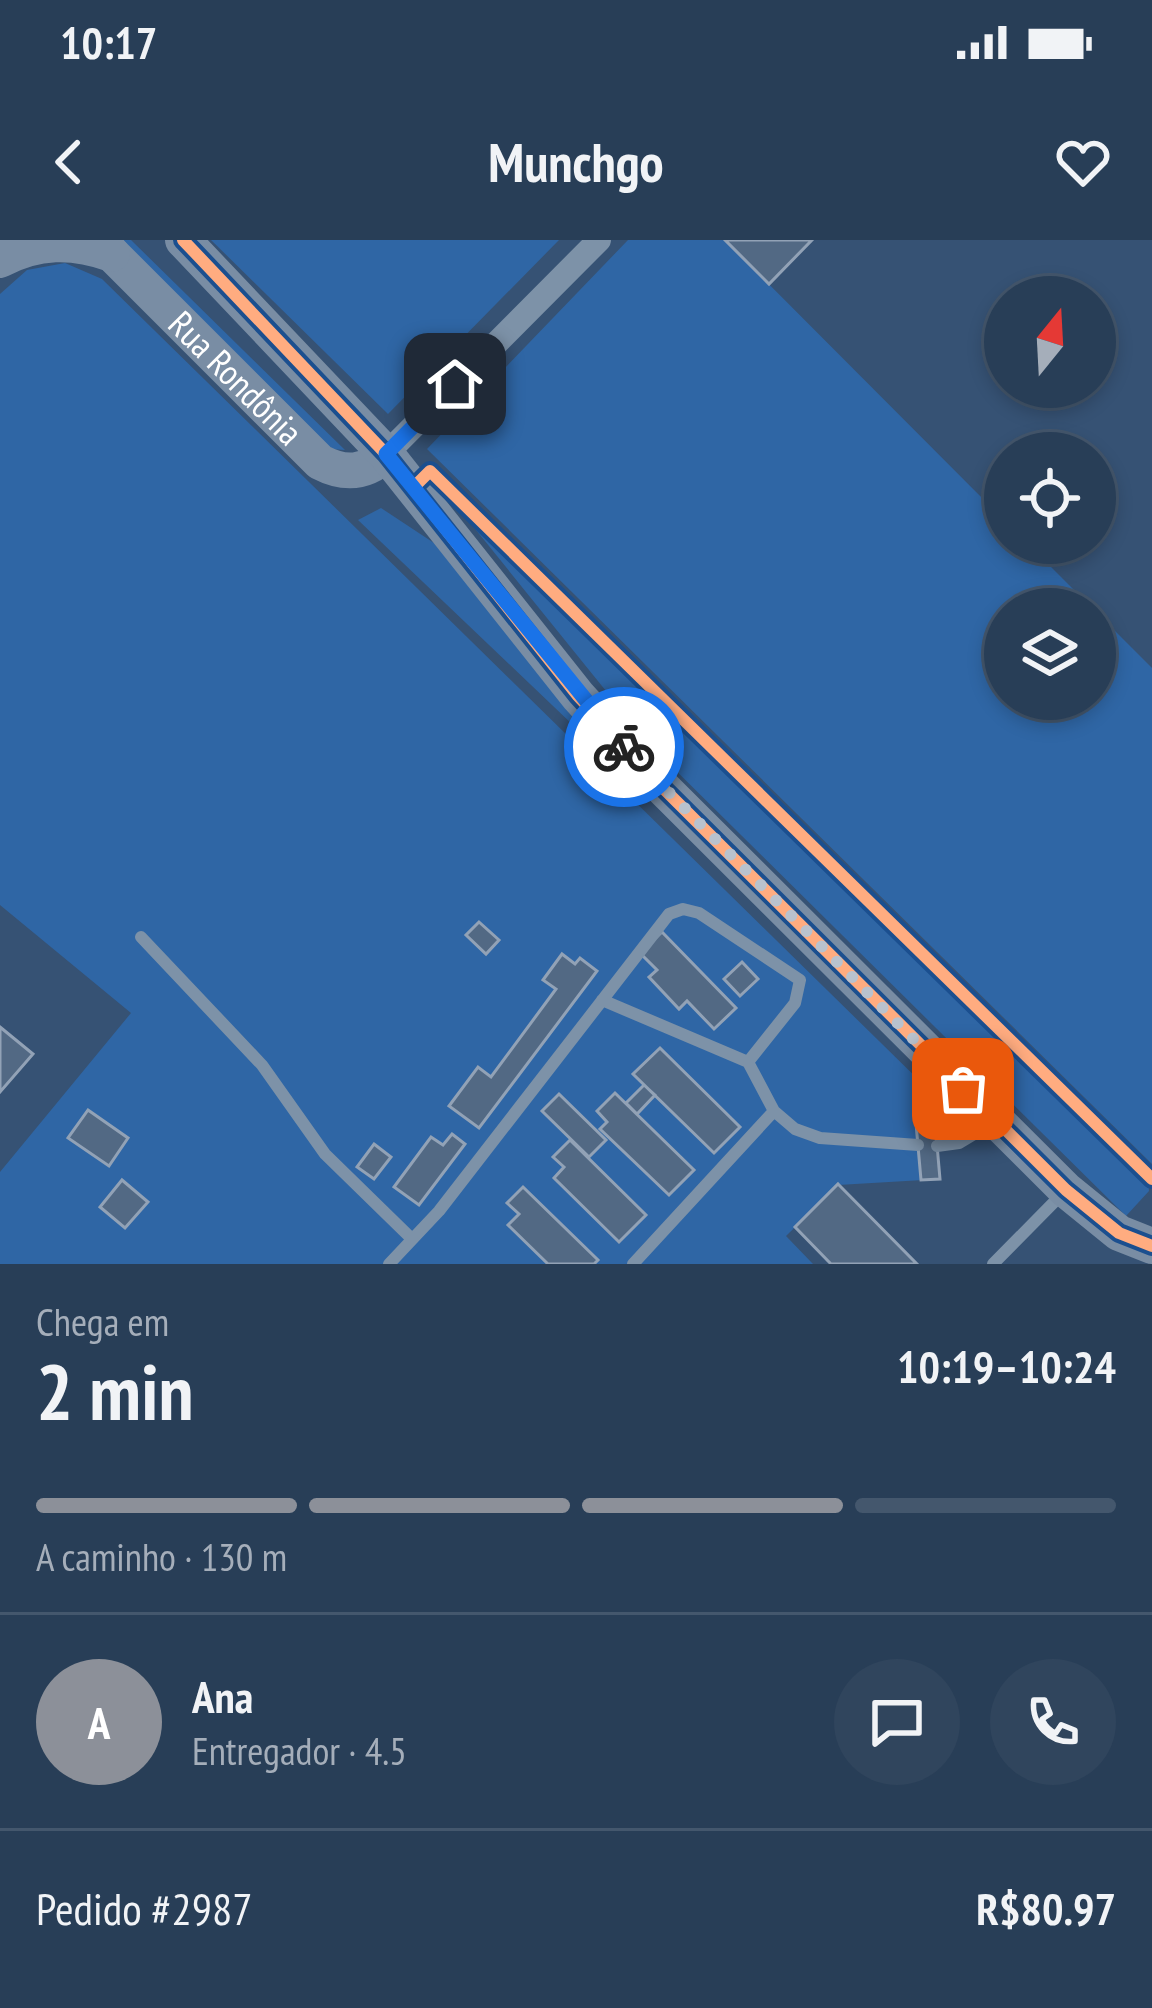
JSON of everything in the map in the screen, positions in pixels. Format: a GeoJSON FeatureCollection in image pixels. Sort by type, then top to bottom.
{"type":"FeatureCollection","features":[{"type":"Feature","properties":{"kind":"street"},"geometry":{"type":"LineString","coordinates":[[0,260],[28,246],[60,240],[105,247]]}},
{"type":"Feature","properties":{"kind":"street"},"geometry":{"type":"LineString","coordinates":[[170,240],[224,282]]}},
{"type":"Feature","properties":{"kind":"street","name":"Rua Rondônia"},"geometry":{"type":"LineString","coordinates":[[183,240],[386,454],[578,696],[638,762],[1066,1190],[1136,1240],[1148,1264]]}},
{"type":"Feature","properties":{"kind":"street"},"geometry":{"type":"LineString","coordinates":[[386,454],[599,240]]}},
{"type":"Feature","properties":{"kind":"street","name":"Rua Rondônia"},"geometry":{"type":"LineString","coordinates":[[105,247],[320,462],[339,471],[362,470],[386,454]]}},
{"type":"Feature","properties":{"kind":"lane"},"geometry":{"type":"LineString","coordinates":[[388,1264],[440,1210],[669,914],[683,909],[699,913],[800,980],[795,1003],[748,1062]]}},
{"type":"Feature","properties":{"kind":"lane"},"geometry":{"type":"LineString","coordinates":[[141,937],[262,1065],[325,1154],[412,1239]]}},
{"type":"Feature","properties":{"kind":"lane"},"geometry":{"type":"LineString","coordinates":[[602,1000],[748,1062],[774,1112],[795,1129],[820,1138],[918,1145]]}},
{"type":"Feature","properties":{"kind":"lane"},"geometry":{"type":"LineString","coordinates":[[633,1264],[774,1112]]}},
{"type":"Feature","properties":{"kind":"lane"},"geometry":{"type":"LineString","coordinates":[[937,1146],[959,1143],[995,1121]]}},
{"type":"Feature","properties":{"kind":"lane"},"geometry":{"type":"LineString","coordinates":[[993,1264],[1066,1190]]}},
{"type":"Feature","properties":{"kind":"shaded area"},"geometry":{"type":"Polygon","coordinates":[[[118,240],[131,240],[345,450],[330,449],[118,240]]]}},
{"type":"Feature","properties":{"kind":"shaded area"},"geometry":{"type":"Polygon","coordinates":[[[211,240],[559,240],[388,414],[211,240]]]}},
{"type":"Feature","properties":{"kind":"shaded area"},"geometry":{"type":"Polygon","coordinates":[[[628,240],[725,240],[984,500],[984,564],[1048,564],[1072,588],[984,588],[984,720],[1116,720],[1116,632],[1152,668],[1152,1164],[427,449],[628,240]]]}},
{"type":"Feature","properties":{"kind":"shaded area"},"geometry":{"type":"Polygon","coordinates":[[[65,263],[102,279],[931,1092],[940,1179],[838,1185],[786,1236],[813,1264],[0,1264],[0,1172],[131,1013],[0,905],[0,294],[27,270],[65,263]]]}},
{"type":"Feature","properties":{"kind":"shaded area"},"geometry":{"type":"Polygon","coordinates":[[[455,504],[1148,1180],[1149,1191],[1126,1216],[648,743],[455,504]]]}},
{"type":"Feature","properties":{"kind":"shaded area"},"geometry":{"type":"Polygon","coordinates":[[[381,508],[434,543],[618,768],[358,520],[381,508]]]}},
{"type":"Feature","properties":{"kind":"building"},"geometry":{"type":"Polygon","coordinates":[[[725,240],[812,240],[769,284],[725,240]]]}},
{"type":"Feature","properties":{"kind":"building"},"geometry":{"type":"Polygon","coordinates":[[[479,922],[499,940],[486,954],[466,935],[479,922]]]}},
{"type":"Feature","properties":{"kind":"building"},"geometry":{"type":"Polygon","coordinates":[[[662,932],[736,1008],[714,1029],[687,1001],[679,1009],[649,977],[657,970],[640,953],[662,932]]]}},
{"type":"Feature","properties":{"kind":"building"},"geometry":{"type":"Polygon","coordinates":[[[562,954],[575,964],[580,958],[597,971],[479,1128],[449,1106],[478,1067],[491,1077],[556,989],[543,980],[562,954]]]}},
{"type":"Feature","properties":{"kind":"building"},"geometry":{"type":"Polygon","coordinates":[[[742,962],[758,979],[740,996],[724,979],[742,962]]]}},
{"type":"Feature","properties":{"kind":"building"},"geometry":{"type":"Polygon","coordinates":[[[0,1027],[33,1054],[0,1092],[0,1027]]]}},
{"type":"Feature","properties":{"kind":"building"},"geometry":{"type":"Polygon","coordinates":[[[660,1048],[740,1127],[714,1153],[633,1074],[660,1048]]]}},
{"type":"Feature","properties":{"kind":"building"},"geometry":{"type":"Polygon","coordinates":[[[644,1085],[655,1095],[637,1114],[626,1103],[644,1085]]]}},
{"type":"Feature","properties":{"kind":"building"},"geometry":{"type":"Polygon","coordinates":[[[615,1093],[694,1170],[669,1195],[600,1129],[607,1122],[597,1111],[615,1093]]]}},
{"type":"Feature","properties":{"kind":"building"},"geometry":{"type":"Polygon","coordinates":[[[559,1094],[606,1140],[589,1157],[542,1111],[559,1094]]]}},
{"type":"Feature","properties":{"kind":"building"},"geometry":{"type":"Polygon","coordinates":[[[933,1099],[940,1179],[921,1180],[914,1101],[933,1099]]]}},
{"type":"Feature","properties":{"kind":"building"},"geometry":{"type":"Polygon","coordinates":[[[88,1110],[128,1138],[109,1166],[68,1138],[88,1110]]]}},
{"type":"Feature","properties":{"kind":"building"},"geometry":{"type":"Polygon","coordinates":[[[452,1134],[465,1144],[419,1205],[394,1187],[431,1137],[443,1145],[452,1134]]]}},
{"type":"Feature","properties":{"kind":"building"},"geometry":{"type":"Polygon","coordinates":[[[570,1140],[646,1215],[619,1242],[554,1178],[564,1167],[553,1157],[570,1140]]]}},
{"type":"Feature","properties":{"kind":"building"},"geometry":{"type":"Polygon","coordinates":[[[374,1144],[391,1157],[374,1179],[357,1167],[374,1144]]]}},
{"type":"Feature","properties":{"kind":"building"},"geometry":{"type":"Polygon","coordinates":[[[122,1180],[148,1202],[125,1228],[100,1207],[122,1180]]]}},
{"type":"Feature","properties":{"kind":"building"},"geometry":{"type":"Polygon","coordinates":[[[838,1184],[917,1264],[831,1264],[795,1227],[838,1184]]]}},
{"type":"Feature","properties":{"kind":"building"},"geometry":{"type":"Polygon","coordinates":[[[523,1187],[598,1260],[594,1264],[548,1264],[508,1225],[519,1214],[507,1203],[523,1187]]]}},
{"type":"Feature","properties":{"kind":"cycle path"},"geometry":{"type":"LineString","coordinates":[[183,240],[386,454],[578,696],[653,778],[1066,1190],[1119,1233],[1152,1246]]}},
{"type":"Feature","properties":{"kind":"cycle path"},"geometry":{"type":"LineString","coordinates":[[413,488],[430,471],[1152,1179]]}},
{"type":"Feature","properties":{"kind":"way so far"},"geometry":{"type":"LineString","coordinates":[[624,747],[963,1089]]}},
{"type":"Feature","properties":{"kind":"route"},"geometry":{"type":"LineString","coordinates":[[455,384],[386,454],[624,747]]}}]}
